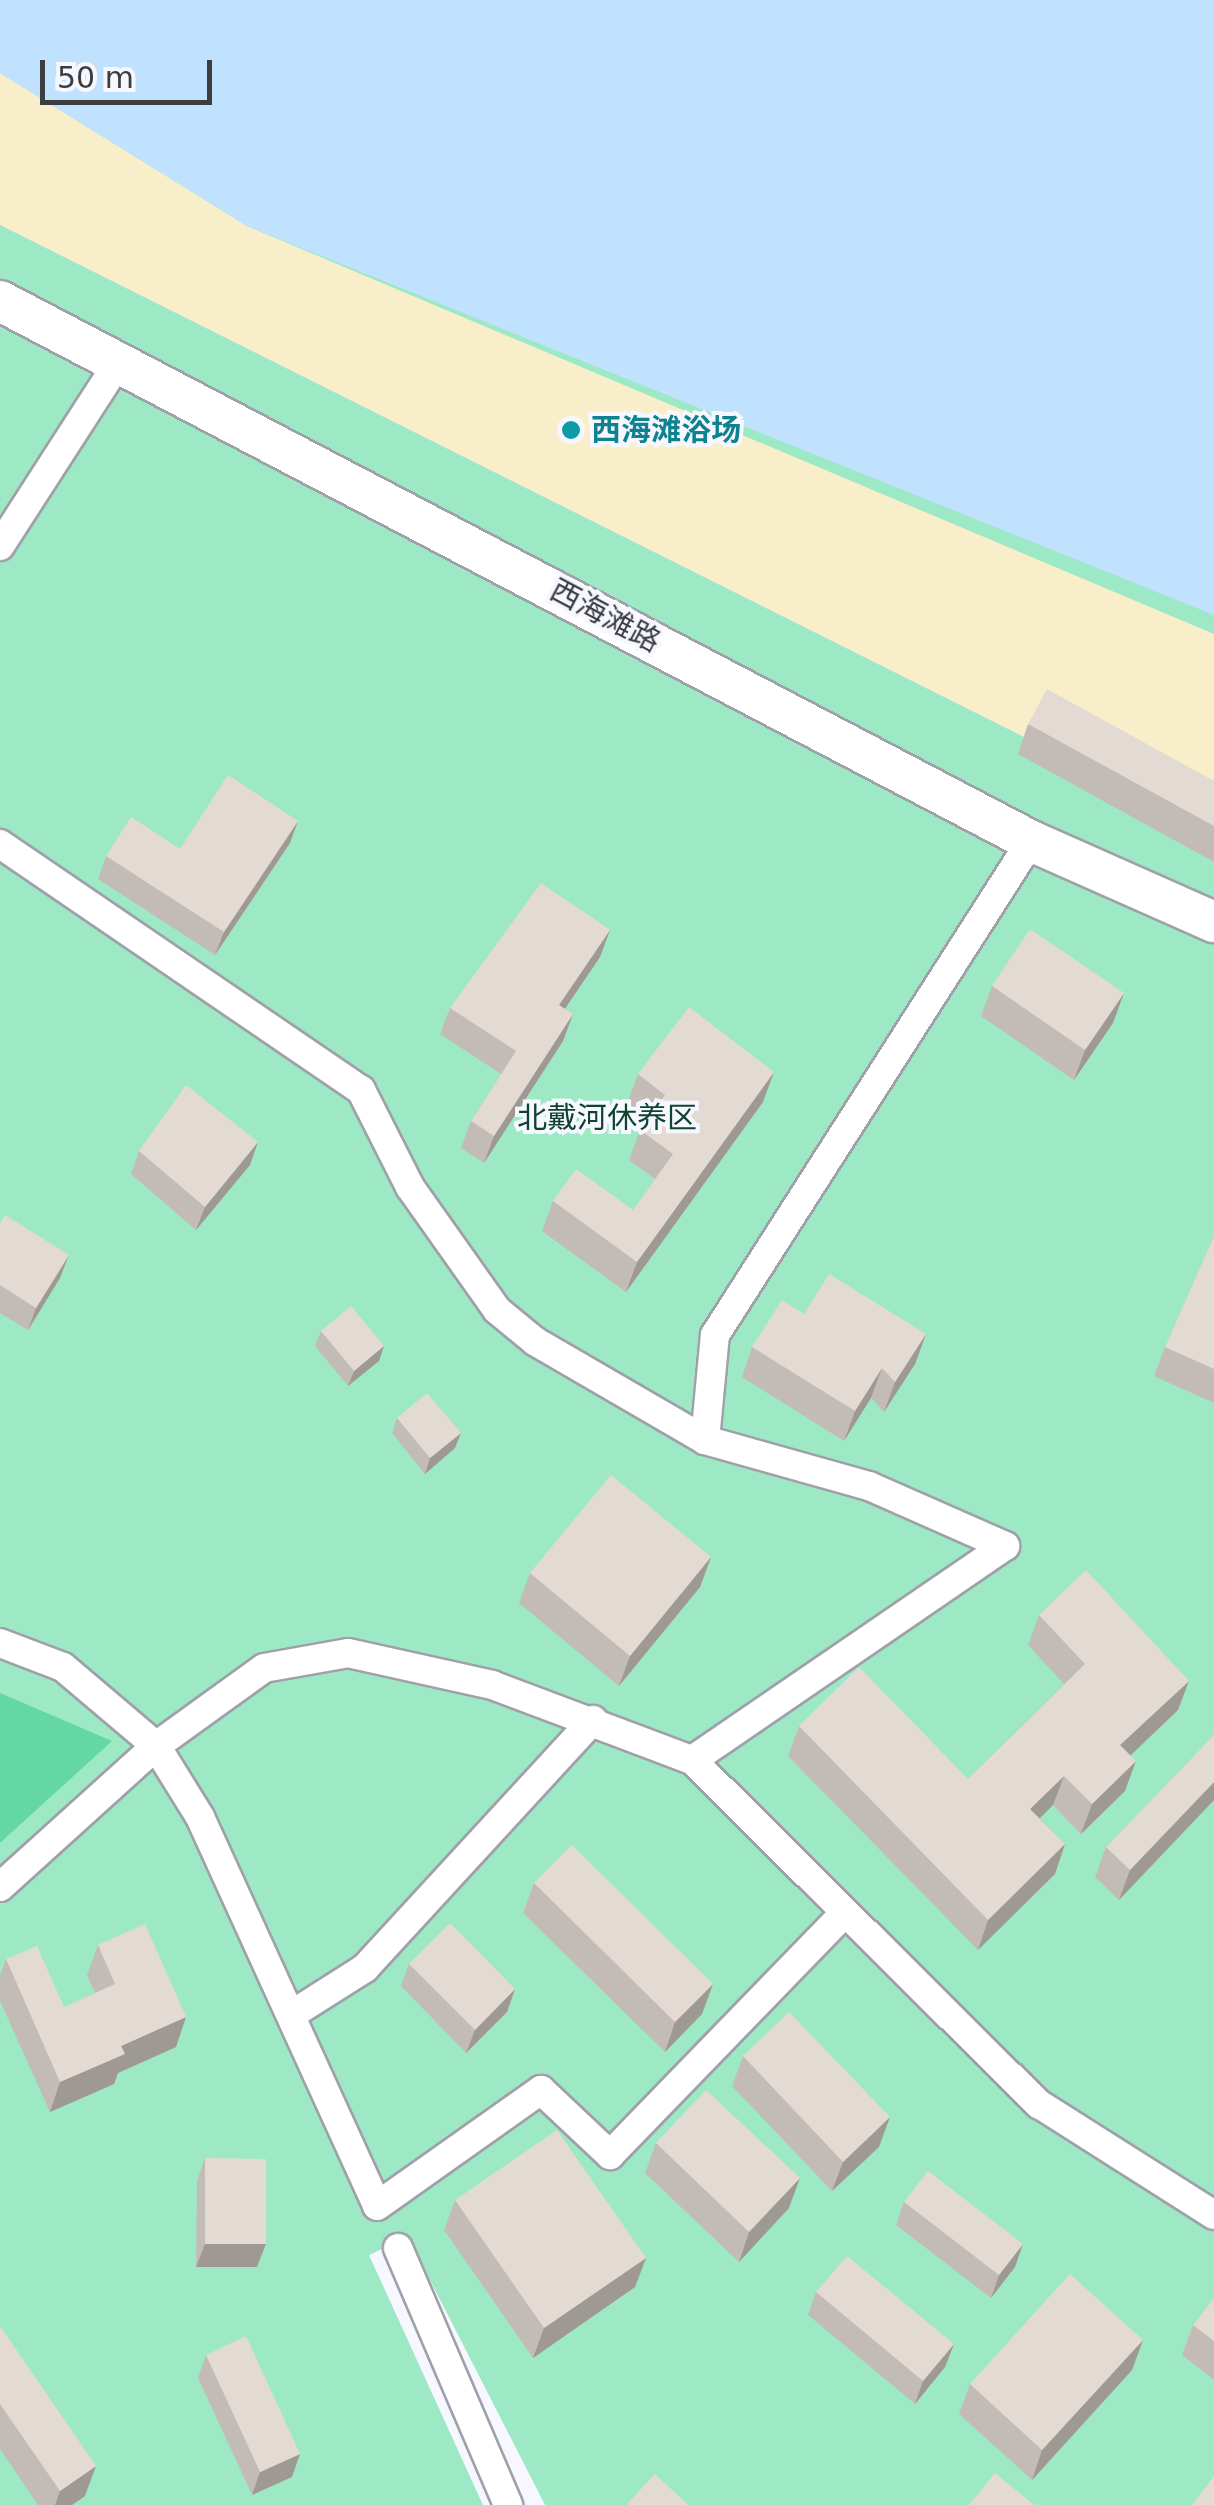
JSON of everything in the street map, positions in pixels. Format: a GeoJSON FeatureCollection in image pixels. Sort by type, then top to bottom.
{"type":"FeatureCollection","features":[{"type":"Feature","properties":{"kind":"main road","name":"西海滩路"},"geometry":{"type":"LineString","coordinates":[[0,302],[119,361],[1030,842],[1214,922]]}},
{"type":"Feature","properties":{"kind":"street"},"geometry":{"type":"LineString","coordinates":[[0,546],[119,361]]}},
{"type":"Feature","properties":{"kind":"street"},"geometry":{"type":"LineString","coordinates":[[705,1440],[715,1335],[1030,842]]}},
{"type":"Feature","properties":{"kind":"street"},"geometry":{"type":"LineString","coordinates":[[0,844],[360,1090],[410,1187],[497,1310],[705,1440],[869,1486],[1005,1546],[692,1760]]}},
{"type":"Feature","properties":{"kind":"street"},"geometry":{"type":"LineString","coordinates":[[0,1644],[63,1667],[156,1746],[200,1817],[377,2206],[541,2090],[610,2155],[841,1917]]}},
{"type":"Feature","properties":{"kind":"street"},"geometry":{"type":"LineString","coordinates":[[0,1887],[156,1746],[264,1668],[348,1652],[593,1720],[692,1760],[841,1917],[1039,2104],[1214,2215]]}},
{"type":"Feature","properties":{"kind":"street"},"geometry":{"type":"LineString","coordinates":[[291,2016],[365,1968],[593,1720]]}},
{"type":"Feature","properties":{"kind":"street"},"geometry":{"type":"LineString","coordinates":[[398,2248],[508,2505]]}},
{"type":"Feature","properties":{"kind":"green space","name":"北戴河休养区"},"geometry":{"type":"Polygon","coordinates":[[[0,0],[1214,0],[1214,2505],[545,2505],[408,2237],[369,2255],[483,2505],[0,2505],[0,0]]]}},
{"type":"Feature","properties":{"kind":"green space"},"geometry":{"type":"Polygon","coordinates":[[[0,1693],[112,1741],[0,1843],[0,1693]]]}},
{"type":"Feature","properties":{"kind":"sand","name":"西海滩浴场"},"geometry":{"type":"Polygon","coordinates":[[[0,73],[247,226],[1214,634],[1214,832],[0,225],[0,73]]]}},
{"type":"Feature","properties":{"kind":"water"},"geometry":{"type":"Polygon","coordinates":[[[0,0],[1214,0],[1214,615],[247,226],[0,73],[0,0]]]}},
{"type":"Feature","properties":{"kind":"building"},"geometry":{"type":"Polygon","coordinates":[[[1047,689],[1214,781],[1214,826],[1028,724],[1047,689]]]}},
{"type":"Feature","properties":{"kind":"building"},"geometry":{"type":"Polygon","coordinates":[[[228,775],[298,821],[224,932],[106,856],[131,817],[180,849],[228,775]]]}},
{"type":"Feature","properties":{"kind":"building"},"geometry":{"type":"Polygon","coordinates":[[[541,883],[610,930],[559,1005],[573,1014],[494,1136],[471,1121],[516,1051],[450,1008],[541,883]]]}},
{"type":"Feature","properties":{"kind":"building"},"geometry":{"type":"Polygon","coordinates":[[[1030,929],[1124,993],[1085,1050],[992,986],[1030,929]]]}},
{"type":"Feature","properties":{"kind":"building"},"geometry":{"type":"Polygon","coordinates":[[[689,1007],[774,1072],[637,1262],[553,1201],[576,1169],[633,1210],[673,1154],[640,1130],[665,1095],[638,1074],[689,1007]]]}},
{"type":"Feature","properties":{"kind":"building"},"geometry":{"type":"Polygon","coordinates":[[[186,1085],[258,1142],[205,1207],[139,1151],[186,1085]]]}},
{"type":"Feature","properties":{"kind":"building"},"geometry":{"type":"Polygon","coordinates":[[[5,1215],[69,1255],[36,1308],[0,1285],[0,1223],[5,1215]]]}},
{"type":"Feature","properties":{"kind":"building"},"geometry":{"type":"Polygon","coordinates":[[[1214,1236],[1214,1369],[1165,1347],[1214,1236]]]}},
{"type":"Feature","properties":{"kind":"building"},"geometry":{"type":"Polygon","coordinates":[[[829,1274],[926,1334],[895,1382],[882,1368],[855,1411],[752,1347],[782,1300],[804,1314],[829,1274]]]}},
{"type":"Feature","properties":{"kind":"building"},"geometry":{"type":"Polygon","coordinates":[[[351,1306],[384,1346],[354,1371],[321,1331],[351,1306]]]}},
{"type":"Feature","properties":{"kind":"building"},"geometry":{"type":"Polygon","coordinates":[[[427,1393],[461,1433],[430,1458],[397,1418],[427,1393]]]}},
{"type":"Feature","properties":{"kind":"building"},"geometry":{"type":"Polygon","coordinates":[[[611,1475],[711,1557],[630,1656],[530,1573],[611,1475]]]}},
{"type":"Feature","properties":{"kind":"building"},"geometry":{"type":"Polygon","coordinates":[[[1086,1570],[1189,1681],[1120,1745],[1136,1761],[1092,1804],[1064,1776],[1030,1809],[1065,1844],[988,1920],[799,1726],[859,1667],[968,1779],[1085,1664],[1039,1615],[1086,1570]]]}},
{"type":"Feature","properties":{"kind":"building"},"geometry":{"type":"Polygon","coordinates":[[[1214,1735],[1214,1782],[1130,1870],[1106,1847],[1214,1735]]]}},
{"type":"Feature","properties":{"kind":"building"},"geometry":{"type":"Polygon","coordinates":[[[572,1845],[713,1984],[675,2022],[534,1883],[572,1845]]]}},
{"type":"Feature","properties":{"kind":"building"},"geometry":{"type":"Polygon","coordinates":[[[450,1923],[515,1989],[475,2030],[409,1964],[450,1923]]]}},
{"type":"Feature","properties":{"kind":"building"},"geometry":{"type":"Polygon","coordinates":[[[145,1924],[186,2017],[121,2046],[125,2054],[60,2082],[6,1959],[37,1946],[64,2007],[115,1984],[98,1945],[145,1924]]]}},
{"type":"Feature","properties":{"kind":"building"},"geometry":{"type":"Polygon","coordinates":[[[789,2012],[890,2117],[843,2162],[743,2056],[789,2012]]]}},
{"type":"Feature","properties":{"kind":"building"},"geometry":{"type":"Polygon","coordinates":[[[706,2090],[800,2178],[749,2232],[656,2143],[706,2090]]]}},
{"type":"Feature","properties":{"kind":"building"},"geometry":{"type":"Polygon","coordinates":[[[557,2130],[646,2258],[544,2328],[455,2200],[557,2130]]]}},
{"type":"Feature","properties":{"kind":"building"},"geometry":{"type":"Polygon","coordinates":[[[205,2158],[266,2159],[266,2244],[205,2244],[205,2158]]]}},
{"type":"Feature","properties":{"kind":"building"},"geometry":{"type":"Polygon","coordinates":[[[928,2171],[1023,2244],[999,2275],[904,2202],[928,2171]]]}},
{"type":"Feature","properties":{"kind":"building"},"geometry":{"type":"Polygon","coordinates":[[[847,2256],[954,2344],[923,2381],[816,2292],[847,2256]]]}},
{"type":"Feature","properties":{"kind":"building"},"geometry":{"type":"Polygon","coordinates":[[[1070,2274],[1143,2340],[1042,2450],[970,2384],[1070,2274]]]}},
{"type":"Feature","properties":{"kind":"building"},"geometry":{"type":"Polygon","coordinates":[[[1214,2298],[1214,2341],[1193,2325],[1214,2298]]]}},
{"type":"Feature","properties":{"kind":"building"},"geometry":{"type":"Polygon","coordinates":[[[0,2326],[96,2466],[60,2491],[0,2404],[0,2326]]]}},
{"type":"Feature","properties":{"kind":"building"},"geometry":{"type":"Polygon","coordinates":[[[246,2336],[300,2454],[260,2472],[206,2355],[246,2336]]]}},
{"type":"Feature","properties":{"kind":"building"},"geometry":{"type":"Polygon","coordinates":[[[995,2473],[1034,2505],[969,2505],[995,2473]]]}},
{"type":"Feature","properties":{"kind":"building"},"geometry":{"type":"Polygon","coordinates":[[[655,2474],[688,2505],[626,2505],[655,2474]]]}},
{"type":"Feature","properties":{"kind":"building"},"geometry":{"type":"Polygon","coordinates":[[[1214,2476],[1214,2505],[1192,2505],[1214,2476]]]}},
{"type":"Feature","properties":{"kind":"place","name":"西海滩浴场"},"geometry":{"type":"Point","coordinates":[571,430]}}]}
